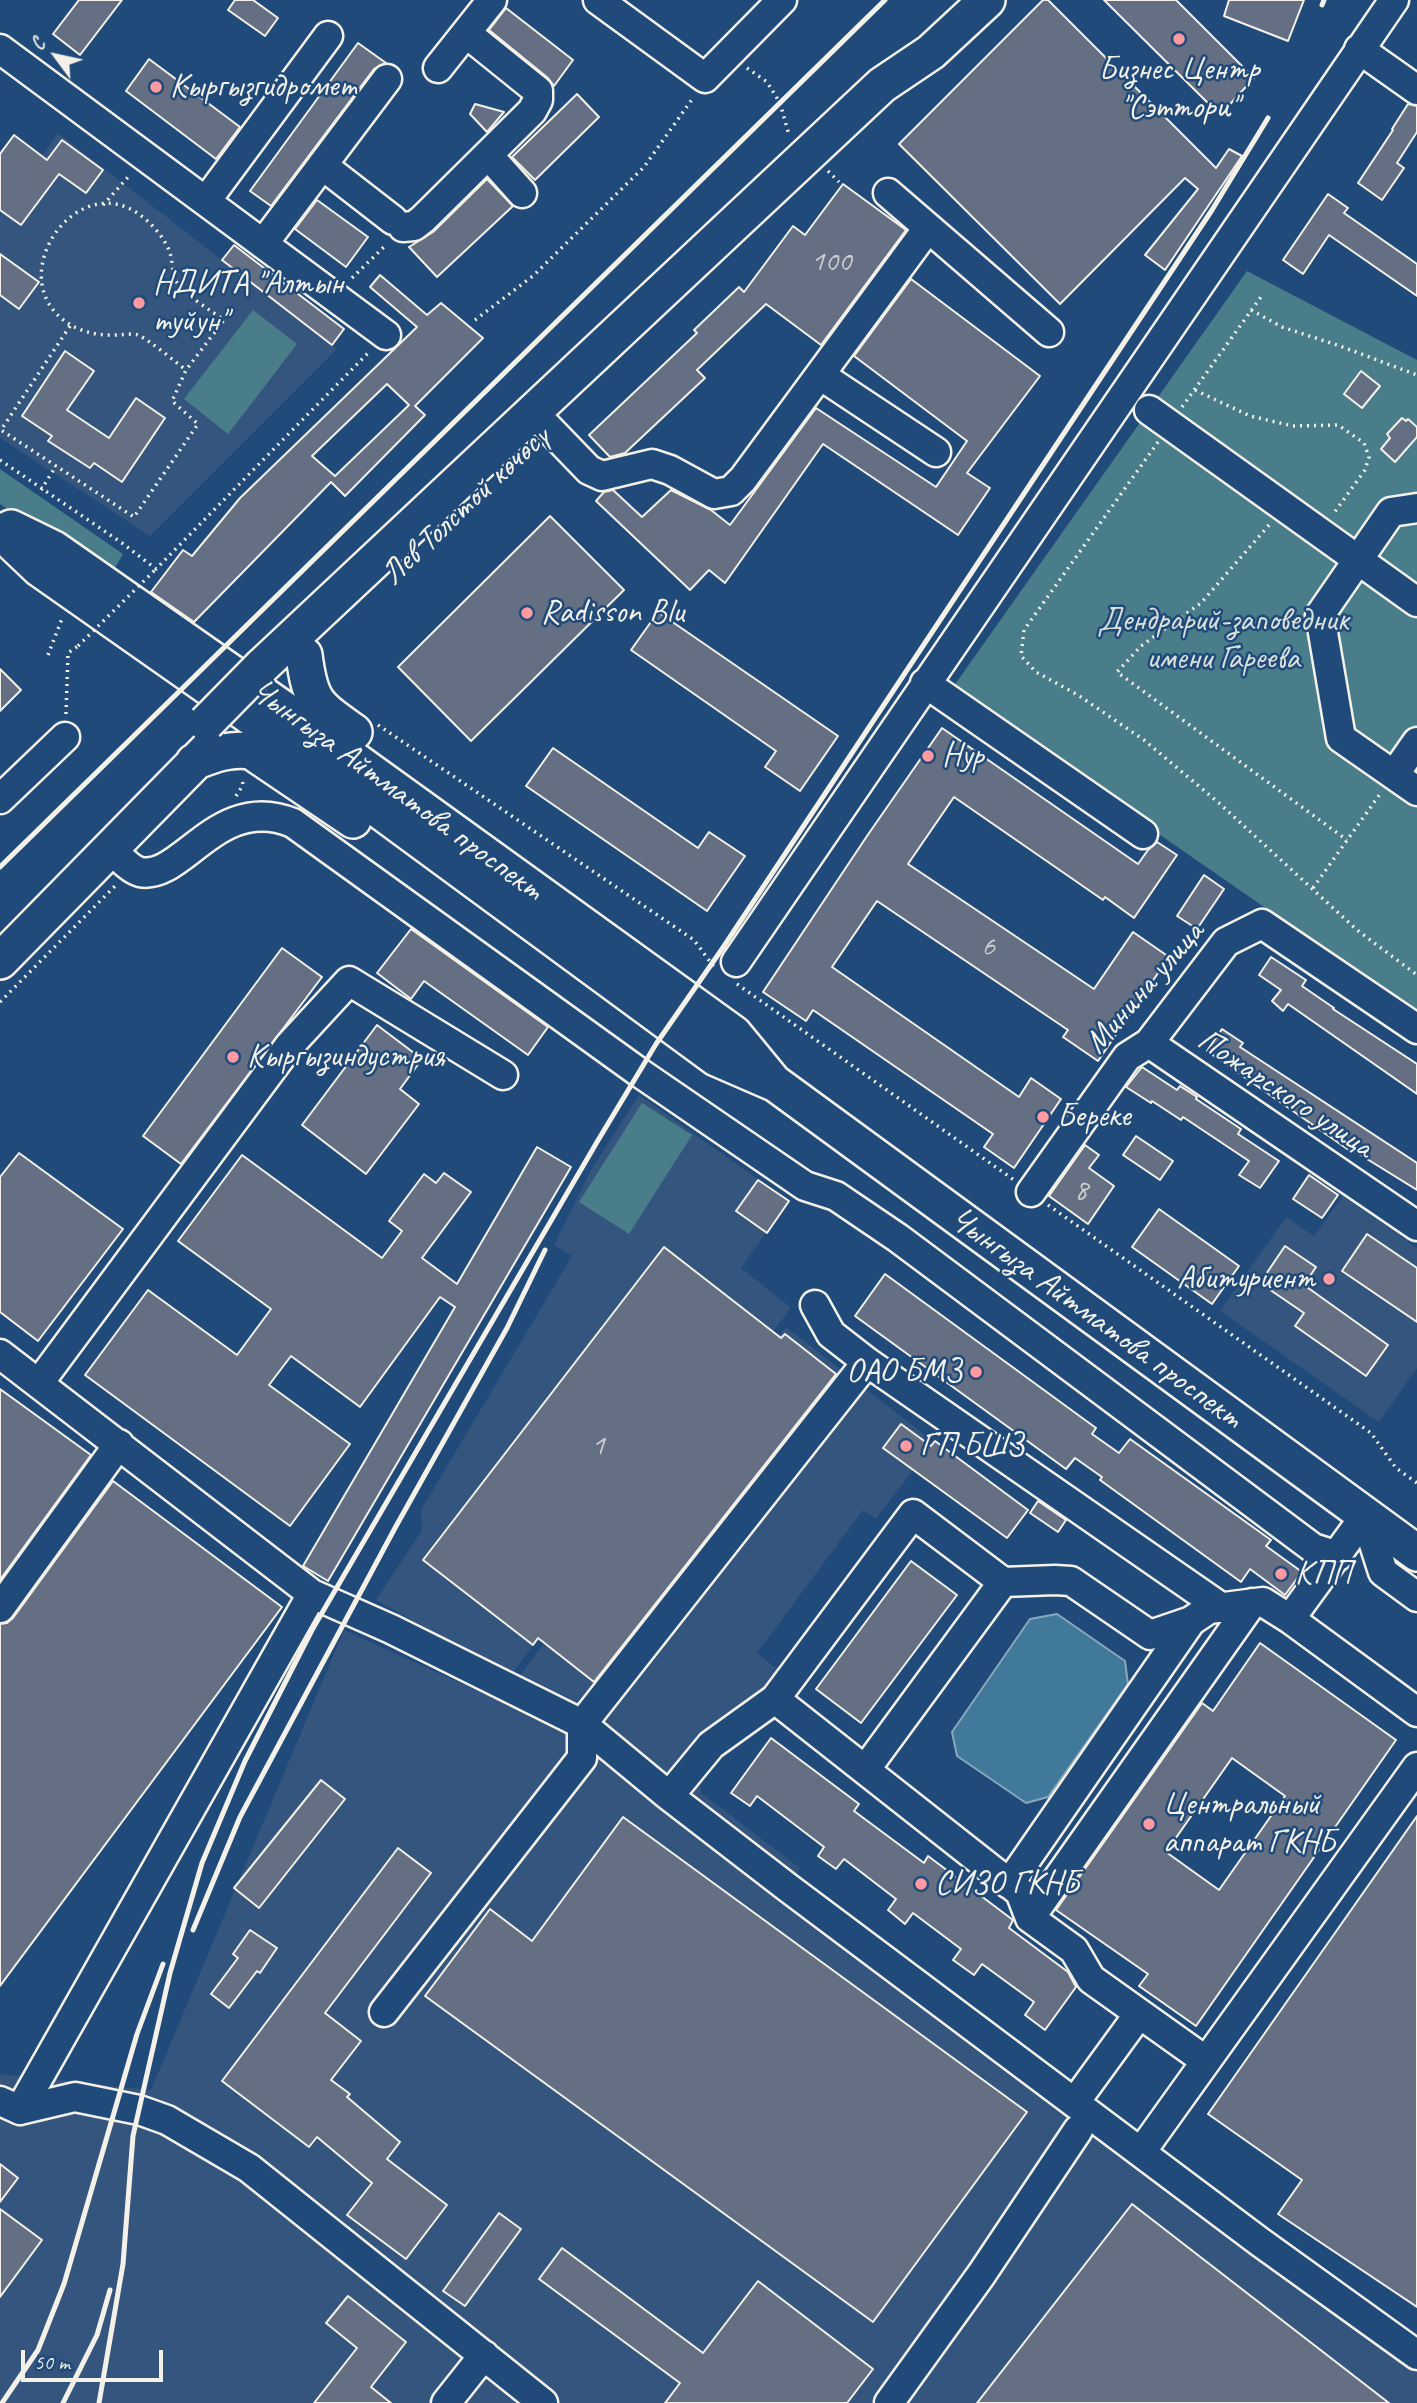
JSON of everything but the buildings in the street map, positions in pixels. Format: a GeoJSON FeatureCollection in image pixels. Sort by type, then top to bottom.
{"type":"FeatureCollection","features":[{"type":"Feature","properties":{"kind":"main road","name":"Лев Толстой көчөсү"},"geometry":{"type":"LineString","coordinates":[[270,672],[304,655],[882,85],[931,52],[987,0]]}},
{"type":"Feature","properties":{"kind":"main road","name":"Лев Толстой көчөсү"},"geometry":{"type":"LineString","coordinates":[[0,930],[214,729],[270,672],[542,421]]}},
{"type":"Feature","properties":{"kind":"main road","name":"Чынгыза Айтматова проспект"},"geometry":{"type":"LineString","coordinates":[[0,523],[66,556],[288,713],[654,994],[716,1058],[776,1084],[1417,1553]]}},
{"type":"Feature","properties":{"kind":"main road","name":"Чынгыза Айтматова проспект"},"geometry":{"type":"LineString","coordinates":[[0,531],[40,569],[654,994]]}},
{"type":"Feature","properties":{"kind":"main road"},"geometry":{"type":"LineString","coordinates":[[304,655],[308,682],[317,704],[573,892],[631,942],[654,994]]}},
{"type":"Feature","properties":{"kind":"main road","name":"Лев Толстой көчөсү"},"geometry":{"type":"LineString","coordinates":[[0,961],[194,762],[214,729]]}},
{"type":"Feature","properties":{"kind":"main road"},"geometry":{"type":"LineString","coordinates":[[194,762],[220,751],[251,751],[599,987],[654,994]]}},
{"type":"Feature","properties":{"kind":"street"},"geometry":{"type":"LineString","coordinates":[[438,68],[492,0]]}},
{"type":"Feature","properties":{"kind":"street"},"geometry":{"type":"LineString","coordinates":[[598,0],[705,79],[782,0]]}},
{"type":"Feature","properties":{"kind":"street"},"geometry":{"type":"LineString","coordinates":[[726,968],[1394,0]]}},
{"type":"Feature","properties":{"kind":"street"},"geometry":{"type":"LineString","coordinates":[[322,165],[398,224],[414,226],[423,219],[532,111],[538,100],[538,91],[466,33]]}},
{"type":"Feature","properties":{"kind":"street"},"geometry":{"type":"LineString","coordinates":[[206,201],[328,36]]}},
{"type":"Feature","properties":{"kind":"street"},"geometry":{"type":"LineString","coordinates":[[0,49],[386,335]]}},
{"type":"Feature","properties":{"kind":"street"},"geometry":{"type":"LineString","coordinates":[[1359,49],[1417,90]]}},
{"type":"Feature","properties":{"kind":"street"},"geometry":{"type":"LineString","coordinates":[[263,244],[387,79]]}},
{"type":"Feature","properties":{"kind":"street"},"geometry":{"type":"LineString","coordinates":[[488,155],[522,192]]}},
{"type":"Feature","properties":{"kind":"street"},"geometry":{"type":"LineString","coordinates":[[888,193],[1049,332]]}},
{"type":"Feature","properties":{"kind":"street"},"geometry":{"type":"LineString","coordinates":[[542,421],[589,470],[602,476],[652,464],[670,470],[714,494],[731,491],[743,480],[928,228]]}},
{"type":"Feature","properties":{"kind":"street"},"geometry":{"type":"LineString","coordinates":[[820,375],[936,452]]}},
{"type":"Feature","properties":{"kind":"street"},"geometry":{"type":"LineString","coordinates":[[1159,417],[1417,602]]}},
{"type":"Feature","properties":{"kind":"street"},"geometry":{"type":"LineString","coordinates":[[1417,508],[1391,512],[1320,615],[1341,738],[1417,791]]}},
{"type":"Feature","properties":{"kind":"street"},"geometry":{"type":"LineString","coordinates":[[925,683],[1143,834]]}},
{"type":"Feature","properties":{"kind":"street"},"geometry":{"type":"LineString","coordinates":[[0,799],[65,737]]}},
{"type":"Feature","properties":{"kind":"street"},"geometry":{"type":"LineString","coordinates":[[1394,775],[1417,742]]}},
{"type":"Feature","properties":{"kind":"street"},"geometry":{"type":"LineString","coordinates":[[111,849],[132,869],[153,872],[227,824],[267,816],[293,823],[640,1073],[805,1186],[835,1196],[898,1238],[1114,1396],[1313,1548],[1338,1556]]}},
{"type":"Feature","properties":{"kind":"street","name":"Минина улица"},"geometry":{"type":"LineString","coordinates":[[1031,1192],[1127,1057],[1149,1043],[1226,942],[1262,924],[1417,1029]]}},
{"type":"Feature","properties":{"kind":"street"},"geometry":{"type":"LineString","coordinates":[[39,1383],[289,1046],[349,981],[503,1075]]}},
{"type":"Feature","properties":{"kind":"street","name":"Пожарского улица"},"geometry":{"type":"LineString","coordinates":[[1149,1043],[1417,1226]]}},
{"type":"Feature","properties":{"kind":"street"},"geometry":{"type":"LineString","coordinates":[[815,1305],[831,1334],[867,1362],[1222,1608]]}},
{"type":"Feature","properties":{"kind":"street"},"geometry":{"type":"LineString","coordinates":[[0,1354],[312,1594],[391,1629],[582,1724],[669,1796],[1077,2116],[1141,2152],[1259,2242],[1417,2355]]}},
{"type":"Feature","properties":{"kind":"street"},"geometry":{"type":"LineString","coordinates":[[383,2012],[582,1758],[582,1724],[867,1362]]}},
{"type":"Feature","properties":{"kind":"street"},"geometry":{"type":"LineString","coordinates":[[0,1608],[119,1444]]}},
{"type":"Feature","properties":{"kind":"street"},"geometry":{"type":"LineString","coordinates":[[669,1796],[711,1745],[775,1699],[913,1514],[1003,1582],[1071,1581],[1150,1635],[1191,1621],[1209,1609],[1263,1602],[1417,1712]]}},
{"type":"Feature","properties":{"kind":"street"},"geometry":{"type":"LineString","coordinates":[[1290,1619],[1365,1517]]}},
{"type":"Feature","properties":{"kind":"street"},"geometry":{"type":"LineString","coordinates":[[1365,1517],[1384,1572],[1417,1597]]}},
{"type":"Feature","properties":{"kind":"street"},"geometry":{"type":"LineString","coordinates":[[865,1770],[1003,1582]]}},
{"type":"Feature","properties":{"kind":"street"},"geometry":{"type":"LineString","coordinates":[[10,2106],[312,1594]]}},
{"type":"Feature","properties":{"kind":"street"},"geometry":{"type":"LineString","coordinates":[[1030,1918],[1252,1603]]}},
{"type":"Feature","properties":{"kind":"street"},"geometry":{"type":"LineString","coordinates":[[1009,1884],[1191,1621]]}},
{"type":"Feature","properties":{"kind":"street"},"geometry":{"type":"LineString","coordinates":[[775,1699],[1020,1892],[1030,1918],[1074,1950],[1091,1979],[1206,2061]]}},
{"type":"Feature","properties":{"kind":"street"},"geometry":{"type":"LineString","coordinates":[[1141,2152],[1417,1767]]}},
{"type":"Feature","properties":{"kind":"street"},"geometry":{"type":"LineString","coordinates":[[889,2403],[981,2275],[1139,2014]]}},
{"type":"Feature","properties":{"kind":"street"},"geometry":{"type":"LineString","coordinates":[[10,2106],[75,2097],[139,2110],[167,2120],[249,2168],[542,2403]]}},
{"type":"Feature","properties":{"kind":"street"},"geometry":{"type":"LineString","coordinates":[[446,2403],[484,2355]]}},
{"type":"Feature","properties":{"kind":"path"},"geometry":{"type":"LineString","coordinates":[[737,61],[767,82]]}},
{"type":"Feature","properties":{"kind":"path"},"geometry":{"type":"LineString","coordinates":[[475,320],[534,275],[644,167],[705,79]]}},
{"type":"Feature","properties":{"kind":"path"},"geometry":{"type":"LineString","coordinates":[[103,205],[124,183],[143,156]]}},
{"type":"Feature","properties":{"kind":"path"},"geometry":{"type":"LineString","coordinates":[[70,326],[1,430],[134,517],[198,424],[172,401],[186,370],[224,320],[177,284],[169,250],[145,219],[126,207],[103,205],[85,209],[68,219],[54,233],[45,252],[41,273],[43,292],[53,310],[70,326],[103,335],[137,335],[186,370]]}},
{"type":"Feature","properties":{"kind":"path"},"geometry":{"type":"LineString","coordinates":[[352,278],[398,224]]}},
{"type":"Feature","properties":{"kind":"path"},"geometry":{"type":"LineString","coordinates":[[1263,294],[1195,390],[1159,417],[1024,630],[1021,656],[1035,672],[1078,695],[1144,740],[1219,803],[1357,930],[1417,975]]}},
{"type":"Feature","properties":{"kind":"path"},"geometry":{"type":"LineString","coordinates":[[1251,310],[1282,327],[1417,375]]}},
{"type":"Feature","properties":{"kind":"path"},"geometry":{"type":"LineString","coordinates":[[65,737],[68,653],[156,569],[386,335]]}},
{"type":"Feature","properties":{"kind":"path"},"geometry":{"type":"LineString","coordinates":[[1195,390],[1250,416],[1293,426],[1338,425],[1364,443],[1369,457],[1365,470],[1320,532]]}},
{"type":"Feature","properties":{"kind":"path"},"geometry":{"type":"LineString","coordinates":[[0,460],[156,569]]}},
{"type":"Feature","properties":{"kind":"path"},"geometry":{"type":"LineString","coordinates":[[41,490],[56,466]]}},
{"type":"Feature","properties":{"kind":"path"},"geometry":{"type":"LineString","coordinates":[[1284,507],[1201,603],[1141,646],[1117,672],[1347,841]]}},
{"type":"Feature","properties":{"kind":"path"},"geometry":{"type":"LineString","coordinates":[[48,655],[64,614]]}},
{"type":"Feature","properties":{"kind":"path"},"geometry":{"type":"LineString","coordinates":[[373,721],[694,940],[726,968],[1031,1192],[1371,1433],[1396,1468],[1417,1483]]}},
{"type":"Feature","properties":{"kind":"path"},"geometry":{"type":"LineString","coordinates":[[1313,888],[1394,775]]}},
{"type":"Feature","properties":{"kind":"shaded area","name":"НДИТА \"Алтын туйун\""},"geometry":{"type":"Polygon","coordinates":[[[58,133],[337,349],[150,536],[0,438],[0,215],[58,133]]]}},
{"type":"Feature","properties":{"kind":"shaded area"},"geometry":{"type":"Polygon","coordinates":[[[639,1095],[789,1201],[741,1268],[791,1308],[510,1676],[376,1600],[422,1530],[421,1510],[572,1256],[554,1245],[591,1170],[639,1095]]]}},
{"type":"Feature","properties":{"kind":"shaded area","name":"Абитуриент"},"geometry":{"type":"Polygon","coordinates":[[[1343,1196],[1417,1248],[1417,1368],[1379,1422],[1220,1311],[1286,1217],[1314,1236],[1343,1196]]]}},
{"type":"Feature","properties":{"kind":"shaded area"},"geometry":{"type":"Polygon","coordinates":[[[786,1327],[934,1442],[876,1519],[863,1510],[757,1653],[780,1671],[764,1689],[693,1741],[701,1793],[800,1868],[779,1899],[1417,2365],[1417,2403],[0,2403],[0,2074],[151,2090],[344,1630],[500,1701],[786,1327]]]}},
{"type":"Feature","properties":{"kind":"shaded area"},"geometry":{"type":"Polygon","coordinates":[[[1057,1614],[1125,1661],[1128,1684],[1048,1797],[1026,1803],[957,1756],[952,1732],[1030,1619],[1057,1614]]]}},
{"type":"Feature","properties":{"kind":"green space","name":"Дендрарий-заповедник имени Гареева"},"geometry":{"type":"Polygon","coordinates":[[[1247,271],[1417,360],[1417,1013],[951,690],[1247,271]]]}},
{"type":"Feature","properties":{"kind":"green space"},"geometry":{"type":"Polygon","coordinates":[[[253,310],[297,344],[228,434],[184,399],[253,310]]]}},
{"type":"Feature","properties":{"kind":"green space"},"geometry":{"type":"Polygon","coordinates":[[[0,469],[123,554],[109,578],[0,504],[0,469]]]}},
{"type":"Feature","properties":{"kind":"green space"},"geometry":{"type":"Polygon","coordinates":[[[642,1103],[692,1135],[629,1234],[579,1202],[642,1103]]]}},
{"type":"Feature","properties":{"kind":"railway"},"geometry":{"type":"LineString","coordinates":[[0,867],[885,0]]}},
{"type":"Feature","properties":{"kind":"railway"},"geometry":{"type":"LineString","coordinates":[[1322,5],[1324,0]]}},
{"type":"Feature","properties":{"kind":"railway"},"geometry":{"type":"LineString","coordinates":[[99,2403],[123,2264],[133,2136],[170,1973],[202,1863],[245,1761],[312,1630],[656,1044],[722,949],[1212,210],[1268,118]]}},
{"type":"Feature","properties":{"kind":"railway"},"geometry":{"type":"LineString","coordinates":[[193,1930],[240,1817],[395,1528],[507,1328],[545,1250]]}},
{"type":"Feature","properties":{"kind":"railway"},"geometry":{"type":"LineString","coordinates":[[2,2403],[38,2350],[64,2284],[137,2034],[163,1964]]}},
{"type":"Feature","properties":{"kind":"railway"},"geometry":{"type":"LineString","coordinates":[[63,2403],[97,2335],[110,2290]]}},
{"type":"Feature","properties":{"kind":"place","name":"Бизнес Центр \"Сэттори\""},"geometry":{"type":"Point","coordinates":[1179,39]}},
{"type":"Feature","properties":{"kind":"place","name":"Кыргызгидромет"},"geometry":{"type":"Point","coordinates":[156,87]}},
{"type":"Feature","properties":{"kind":"place","name":"НДИТА \"Алтын туйун\""},"geometry":{"type":"Point","coordinates":[139,303]}},
{"type":"Feature","properties":{"kind":"place","name":"Radisson Blu"},"geometry":{"type":"Point","coordinates":[527,613]}},
{"type":"Feature","properties":{"kind":"place","name":"Нур"},"geometry":{"type":"Point","coordinates":[928,756]}},
{"type":"Feature","properties":{"kind":"place","name":"Кыргызиндустрия"},"geometry":{"type":"Point","coordinates":[233,1057]}},
{"type":"Feature","properties":{"kind":"place","name":"Береке"},"geometry":{"type":"Point","coordinates":[1043,1117]}},
{"type":"Feature","properties":{"kind":"place","name":"Абитуриент"},"geometry":{"type":"Point","coordinates":[1329,1279]}},
{"type":"Feature","properties":{"kind":"place","name":"ОАО БМЗ"},"geometry":{"type":"Point","coordinates":[976,1372]}},
{"type":"Feature","properties":{"kind":"place","name":"ГП БШЗ"},"geometry":{"type":"Point","coordinates":[906,1446]}},
{"type":"Feature","properties":{"kind":"place","name":"КПП"},"geometry":{"type":"Point","coordinates":[1281,1574]}},
{"type":"Feature","properties":{"kind":"place","name":"Центральный аппарат ГКНБ"},"geometry":{"type":"Point","coordinates":[1149,1824]}},
{"type":"Feature","properties":{"kind":"place","name":"СИЗО ГКНБ"},"geometry":{"type":"Point","coordinates":[921,1884]}}]}
